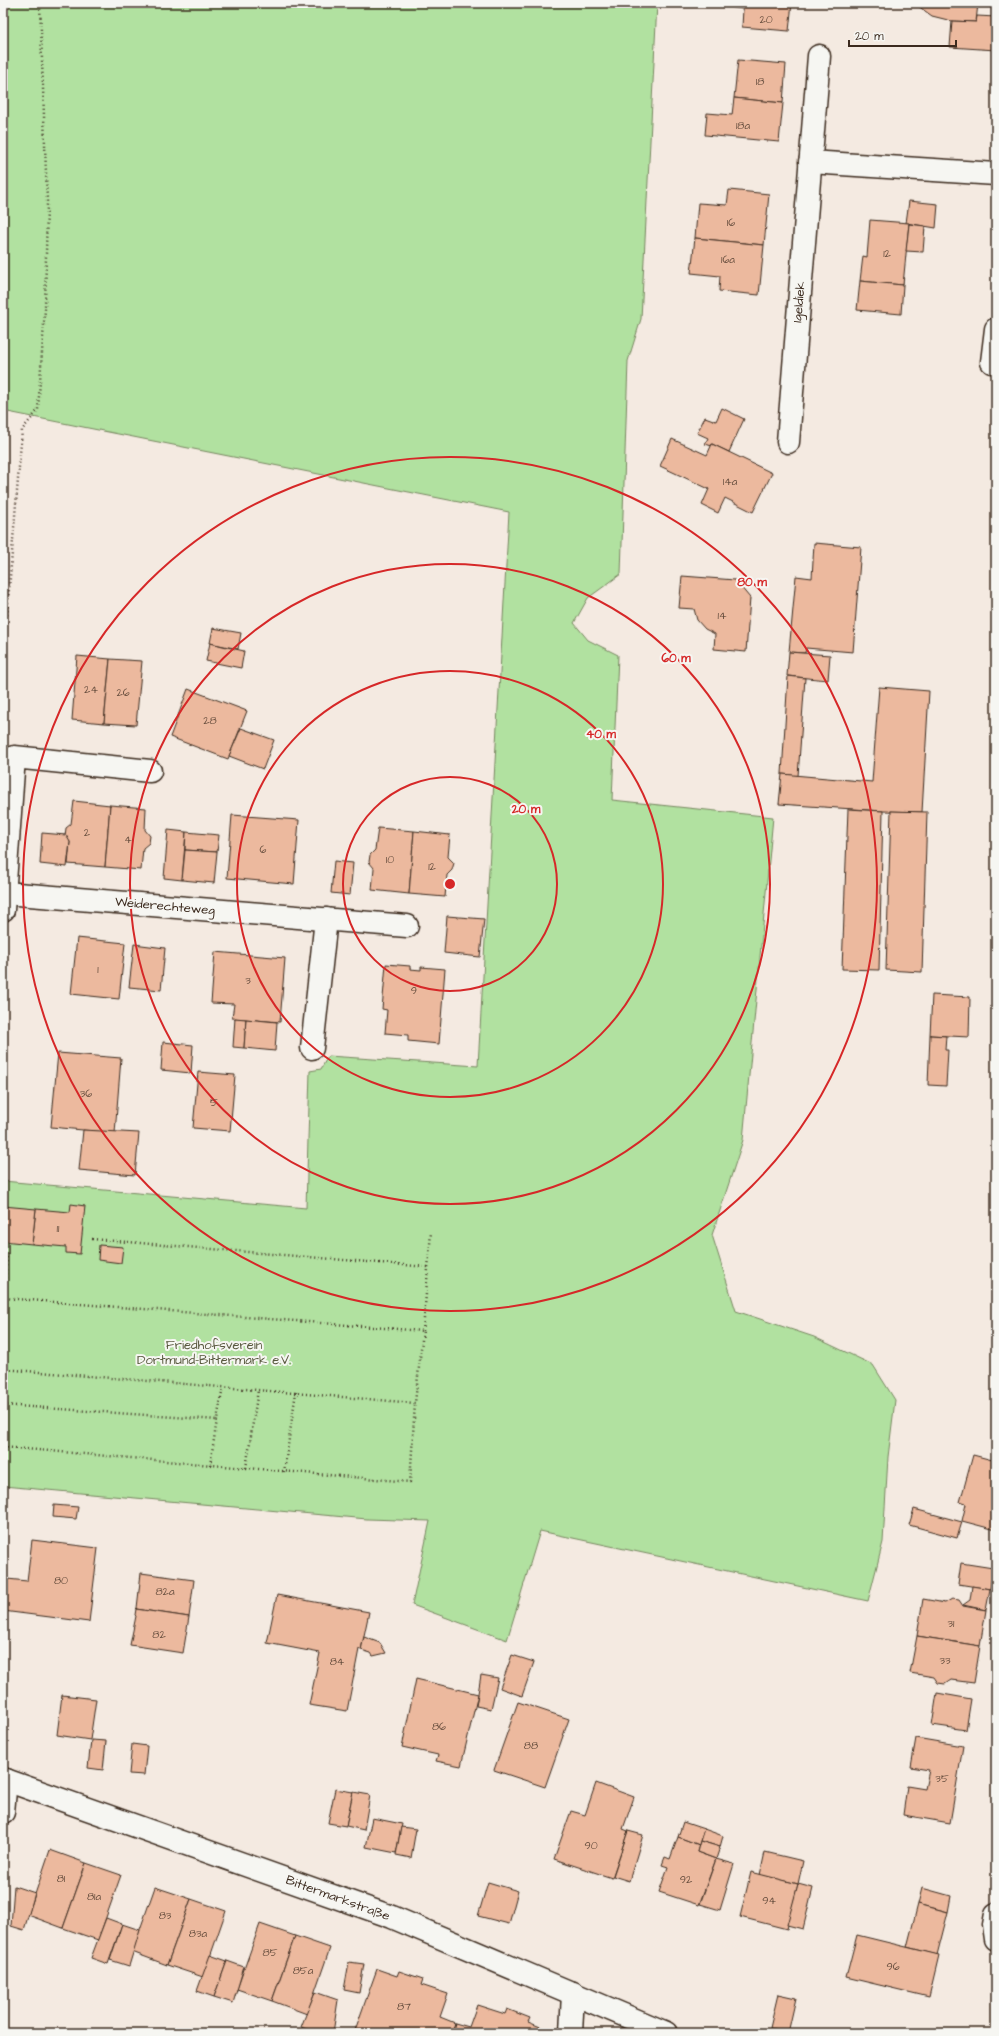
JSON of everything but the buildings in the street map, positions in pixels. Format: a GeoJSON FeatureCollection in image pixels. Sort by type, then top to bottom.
{"type":"FeatureCollection","features":[{"type":"Feature","properties":{"kind":"street","name":"Igeldiek"},"geometry":{"type":"LineString","coordinates":[[788,442],[819,56]]}},
{"type":"Feature","properties":{"kind":"street"},"geometry":{"type":"LineString","coordinates":[[810,162],[996,174]]}},
{"type":"Feature","properties":{"kind":"street"},"geometry":{"type":"LineString","coordinates":[[992,362],[996,329]]}},
{"type":"Feature","properties":{"kind":"street"},"geometry":{"type":"LineString","coordinates":[[4,902],[14,756],[150,771]]}},
{"type":"Feature","properties":{"kind":"street","name":"Weiderechteweg"},"geometry":{"type":"LineString","coordinates":[[4,902],[326,919],[408,926]]}},
{"type":"Feature","properties":{"kind":"street"},"geometry":{"type":"LineString","coordinates":[[312,1048],[326,919]]}},
{"type":"Feature","properties":{"kind":"street"},"geometry":{"type":"LineString","coordinates":[[3,1812],[4,1779]]}},
{"type":"Feature","properties":{"kind":"street","name":"Bittermarkstraße"},"geometry":{"type":"LineString","coordinates":[[4,1779],[392,1917],[666,2033]]}},
{"type":"Feature","properties":{"kind":"street"},"geometry":{"type":"LineString","coordinates":[[996,1914],[994,1925],[996,1939]]}},
{"type":"Feature","properties":{"kind":"street"},"geometry":{"type":"LineString","coordinates":[[571,2033],[573,1993]]}},
{"type":"Feature","properties":{"kind":"path"},"geometry":{"type":"LineString","coordinates":[[3,662],[22,430],[38,410],[45,309],[47,201],[40,3]]}},
{"type":"Feature","properties":{"kind":"path"},"geometry":{"type":"LineString","coordinates":[[3,1447],[410,1482],[415,1402],[423,1331],[431,1232]]}},
{"type":"Feature","properties":{"kind":"path"},"geometry":{"type":"LineString","coordinates":[[92,1239],[428,1267]]}},
{"type":"Feature","properties":{"kind":"path"},"geometry":{"type":"LineString","coordinates":[[3,1318],[7,1251]]}},
{"type":"Feature","properties":{"kind":"path"},"geometry":{"type":"LineString","coordinates":[[4,1298],[423,1331]]}},
{"type":"Feature","properties":{"kind":"path"},"geometry":{"type":"LineString","coordinates":[[3,1369],[415,1402]]}},
{"type":"Feature","properties":{"kind":"path"},"geometry":{"type":"LineString","coordinates":[[210,1465],[223,1387]]}},
{"type":"Feature","properties":{"kind":"path"},"geometry":{"type":"LineString","coordinates":[[246,1468],[258,1390]]}},
{"type":"Feature","properties":{"kind":"path"},"geometry":{"type":"LineString","coordinates":[[284,1472],[296,1392]]}},
{"type":"Feature","properties":{"kind":"path"},"geometry":{"type":"LineString","coordinates":[[3,1405],[218,1420]]}},
{"type":"Feature","properties":{"kind":"green space","name":"Friedhofsverein Dortmund-Bittermark e.V."},"geometry":{"type":"Polygon","coordinates":[[[3,3],[657,3],[641,319],[628,361],[621,574],[588,598],[574,623],[588,640],[618,655],[612,800],[773,817],[743,1140],[712,1235],[736,1311],[814,1337],[873,1365],[895,1400],[888,1457],[883,1542],[868,1601],[540,1531],[507,1640],[412,1605],[430,1521],[367,1519],[3,1486],[3,1181],[306,1208],[310,1071],[321,1069],[328,1056],[478,1066],[509,512],[3,411],[3,3]]]}}]}
